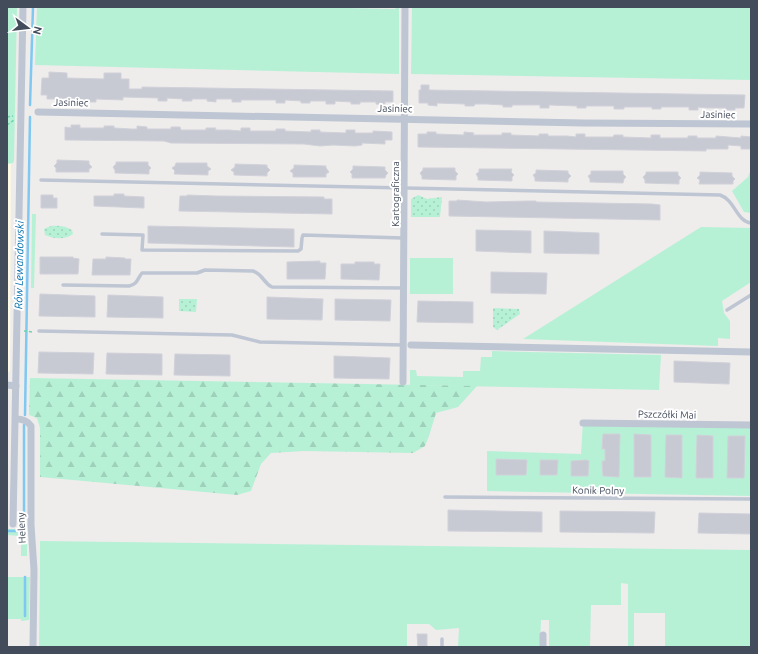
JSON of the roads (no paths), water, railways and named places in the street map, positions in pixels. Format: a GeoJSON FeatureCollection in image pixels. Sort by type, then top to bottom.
{"type":"FeatureCollection","features":[{"type":"Feature","properties":{"kind":"street"},"geometry":{"type":"LineString","coordinates":[[13,524],[24,7]]}},
{"type":"Feature","properties":{"kind":"street","name":"Kartograficzna"},"geometry":{"type":"LineString","coordinates":[[403,382],[407,345],[404,288],[406,7]]}},
{"type":"Feature","properties":{"kind":"street","name":"Jasiniec"},"geometry":{"type":"LineString","coordinates":[[38,112],[405,118],[584,123],[751,124]]}},
{"type":"Feature","properties":{"kind":"street"},"geometry":{"type":"LineString","coordinates":[[407,345],[751,352]]}},
{"type":"Feature","properties":{"kind":"street"},"geometry":{"type":"LineString","coordinates":[[7,385],[16,386]]}},
{"type":"Feature","properties":{"kind":"street","name":"Heleny"},"geometry":{"type":"LineString","coordinates":[[16,419],[21,419],[28,422],[31,426],[31,525],[34,570],[34,647]]}},
{"type":"Feature","properties":{"kind":"street","name":"Pszczółki Mai"},"geometry":{"type":"LineString","coordinates":[[583,423],[751,425]]}},
{"type":"Feature","properties":{"kind":"street"},"geometry":{"type":"LineString","coordinates":[[543,647],[544,635]]}},
{"type":"Feature","properties":{"kind":"lane"},"geometry":{"type":"LineString","coordinates":[[41,180],[720,195],[727,198],[742,219],[751,223]]}},
{"type":"Feature","properties":{"kind":"lane"},"geometry":{"type":"LineString","coordinates":[[102,234],[143,235],[142,250],[298,251],[301,247],[303,235],[404,238]]}},
{"type":"Feature","properties":{"kind":"lane"},"geometry":{"type":"LineString","coordinates":[[63,285],[129,286],[136,283],[142,273],[197,273],[205,270],[253,271],[260,274],[266,283],[272,287],[404,288]]}},
{"type":"Feature","properties":{"kind":"lane"},"geometry":{"type":"LineString","coordinates":[[727,310],[751,295]]}},
{"type":"Feature","properties":{"kind":"lane"},"geometry":{"type":"LineString","coordinates":[[38,332],[232,335],[260,342],[407,345]]}},
{"type":"Feature","properties":{"kind":"lane","name":"Konik Polny"},"geometry":{"type":"LineString","coordinates":[[445,496],[751,500]]}},
{"type":"Feature","properties":{"kind":"lane"},"geometry":{"type":"LineString","coordinates":[[442,639],[442,647]]}},
{"type":"Feature","properties":{"kind":"waterway","name":"Rów Lewandowski"},"geometry":{"type":"LineString","coordinates":[[30,105],[33,7]]}},
{"type":"Feature","properties":{"kind":"waterway","name":"Rów Lewandowski"},"geometry":{"type":"LineString","coordinates":[[25,415],[30,117]]}},
{"type":"Feature","properties":{"kind":"waterway","name":"Rów Lewandowski"},"geometry":{"type":"LineString","coordinates":[[7,531],[24,531],[24,425]]}},
{"type":"Feature","properties":{"kind":"waterway","name":"Rów Lewandowski"},"geometry":{"type":"LineString","coordinates":[[25,577],[25,616]]}}]}
